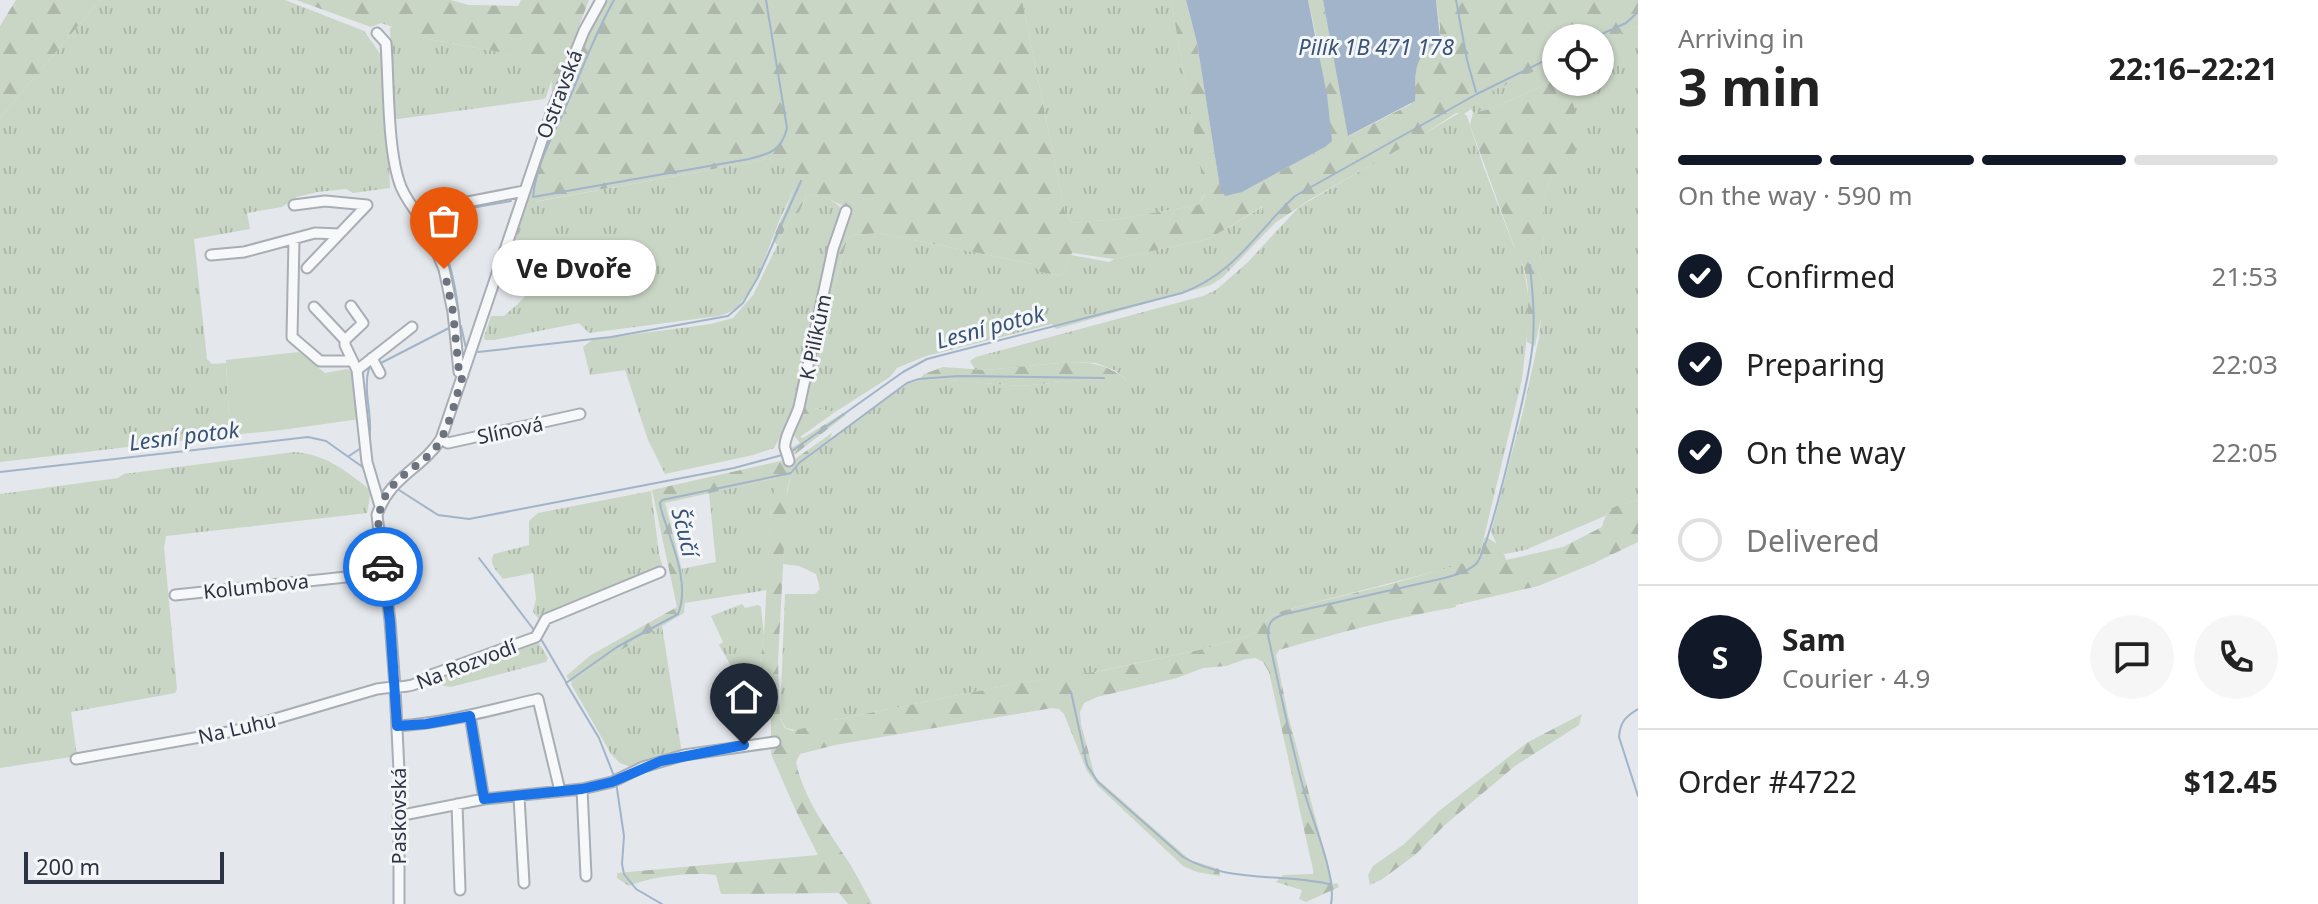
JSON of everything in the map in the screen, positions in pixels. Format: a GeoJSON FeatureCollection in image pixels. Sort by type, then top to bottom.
{"type":"FeatureCollection","features":[{"type":"Feature","properties":{"kind":"street","name":"Ostravská"},"geometry":{"type":"LineString","coordinates":[[524,191],[569,66],[601,0]]}},
{"type":"Feature","properties":{"kind":"street"},"geometry":{"type":"LineString","coordinates":[[377,33],[386,43],[392,146],[400,185],[425,224],[444,269],[453,312],[459,372],[463,375]]}},
{"type":"Feature","properties":{"kind":"street"},"geometry":{"type":"LineString","coordinates":[[425,224],[429,212],[437,208],[524,191]]}},
{"type":"Feature","properties":{"kind":"street","name":"Paskovská"},"geometry":{"type":"LineString","coordinates":[[399,904],[395,687],[377,522],[380,506],[392,485],[430,454],[441,439],[524,191]]}},
{"type":"Feature","properties":{"kind":"street"},"geometry":{"type":"LineString","coordinates":[[294,205],[325,201],[367,205],[307,268]]}},
{"type":"Feature","properties":{"kind":"street","name":"K Pilíkům"},"geometry":{"type":"LineString","coordinates":[[788,456],[786,438],[795,422],[833,249],[846,211]]}},
{"type":"Feature","properties":{"kind":"street"},"geometry":{"type":"LineString","coordinates":[[211,255],[244,252],[315,233],[339,234]]}},
{"type":"Feature","properties":{"kind":"street"},"geometry":{"type":"LineString","coordinates":[[294,240],[292,337],[320,361],[376,366],[412,327]]}},
{"type":"Feature","properties":{"kind":"street"},"geometry":{"type":"LineString","coordinates":[[345,340],[363,323],[351,306]]}},
{"type":"Feature","properties":{"kind":"street"},"geometry":{"type":"LineString","coordinates":[[314,307],[345,340],[354,365],[369,470],[380,506]]}},
{"type":"Feature","properties":{"kind":"street","name":"Slínová"},"geometry":{"type":"LineString","coordinates":[[441,439],[448,443],[580,414]]}},
{"type":"Feature","properties":{"kind":"street","name":"Na Rozvodí"},"geometry":{"type":"LineString","coordinates":[[395,687],[419,684],[431,675],[536,637],[546,619],[660,572]]}},
{"type":"Feature","properties":{"kind":"street","name":"Kolumbova"},"geometry":{"type":"LineString","coordinates":[[175,595],[384,573]]}},
{"type":"Feature","properties":{"kind":"street","name":"Na Luhu"},"geometry":{"type":"LineString","coordinates":[[76,759],[234,731],[377,689],[395,687]]}},
{"type":"Feature","properties":{"kind":"street"},"geometry":{"type":"LineString","coordinates":[[397,726],[470,716],[538,699],[560,791]]}},
{"type":"Feature","properties":{"kind":"street"},"geometry":{"type":"LineString","coordinates":[[470,716],[484,799]]}},
{"type":"Feature","properties":{"kind":"street"},"geometry":{"type":"LineString","coordinates":[[398,816],[484,799],[582,789],[684,755],[775,742]]}},
{"type":"Feature","properties":{"kind":"street"},"geometry":{"type":"LineString","coordinates":[[582,789],[586,876]]}},
{"type":"Feature","properties":{"kind":"street"},"geometry":{"type":"LineString","coordinates":[[519,797],[524,883]]}},
{"type":"Feature","properties":{"kind":"street"},"geometry":{"type":"LineString","coordinates":[[457,804],[460,890]]}},
{"type":"Feature","properties":{"kind":"green space"},"geometry":{"type":"Polygon","coordinates":[[[16,0],[100,0],[0,118],[0,26],[16,0]]]}},
{"type":"Feature","properties":{"kind":"green space"},"geometry":{"type":"Polygon","coordinates":[[[100,0],[285,0],[364,31],[381,55],[385,68],[390,188],[353,193],[346,189],[297,197],[282,207],[247,213],[250,229],[194,239],[207,359],[212,364],[226,363],[230,435],[0,462],[0,118],[100,0]]]}},
{"type":"Feature","properties":{"kind":"green space"},"geometry":{"type":"Polygon","coordinates":[[[296,0],[451,0],[468,5],[518,6],[521,0],[589,0],[552,96],[551,69],[499,52],[428,39],[381,23],[371,27],[296,0]]]}},
{"type":"Feature","properties":{"kind":"green space"},"geometry":{"type":"Polygon","coordinates":[[[608,0],[1022,0],[1065,213],[1073,223],[1119,219],[1198,205],[1205,195],[1171,0],[1186,0],[1197,43],[1220,188],[1242,192],[1325,147],[1318,44],[1308,0],[1323,0],[1349,136],[1411,104],[1419,60],[1439,41],[1436,0],[1638,0],[1638,26],[1614,36],[1614,24],[1542,24],[1542,68],[1469,102],[1470,110],[1464,114],[1456,113],[1275,223],[1264,219],[1263,206],[1209,239],[1114,259],[1072,253],[1061,276],[1040,272],[1033,264],[879,233],[853,235],[847,240],[830,301],[811,396],[814,408],[835,412],[800,437],[843,413],[846,415],[794,455],[791,448],[800,443],[793,434],[799,419],[835,250],[849,214],[854,213],[832,201],[807,195],[799,212],[792,215],[777,245],[773,239],[794,185],[778,163],[768,159],[527,205],[561,100],[608,0]]]}},
{"type":"Feature","properties":{"kind":"green space"},"geometry":{"type":"Polygon","coordinates":[[[1022,0],[1171,0],[1205,194],[1198,205],[1119,219],[1073,223],[1065,213],[1022,0]]]}},
{"type":"Feature","properties":{"kind":"green space"},"geometry":{"type":"Polygon","coordinates":[[[394,26],[428,39],[499,52],[551,68],[552,79],[546,97],[394,118],[390,28],[394,26]]]}},
{"type":"Feature","properties":{"kind":"green space"},"geometry":{"type":"Polygon","coordinates":[[[1638,26],[1638,500],[1620,505],[1605,516],[1525,550],[1505,554],[1491,532],[1539,338],[1544,288],[1539,260],[1544,237],[1544,196],[1550,180],[1559,171],[1571,96],[1614,96],[1614,36],[1638,26]]]}},
{"type":"Feature","properties":{"kind":"green space"},"geometry":{"type":"Polygon","coordinates":[[[1542,68],[1542,86],[1474,113],[1468,102],[1542,68]]]}},
{"type":"Feature","properties":{"kind":"green space"},"geometry":{"type":"Polygon","coordinates":[[[1542,86],[1542,96],[1572,96],[1577,121],[1576,146],[1569,163],[1550,180],[1544,196],[1544,237],[1539,271],[1544,304],[1535,346],[1527,342],[1525,271],[1470,125],[1473,113],[1490,109],[1542,86]]]}},
{"type":"Feature","properties":{"kind":"green space"},"geometry":{"type":"Polygon","coordinates":[[[1461,112],[1467,116],[1484,168],[1520,256],[1530,309],[1522,379],[1480,554],[1460,565],[1282,611],[1274,614],[1249,636],[1199,650],[834,720],[799,731],[786,728],[780,718],[785,594],[815,594],[820,589],[816,574],[799,566],[783,564],[786,498],[798,462],[907,384],[918,381],[935,379],[1021,386],[1093,379],[1125,382],[1126,379],[1114,370],[1096,363],[1070,362],[985,370],[975,369],[970,361],[1216,290],[1247,263],[1299,207],[1461,112]]]}},
{"type":"Feature","properties":{"kind":"green space"},"geometry":{"type":"Polygon","coordinates":[[[768,159],[785,168],[794,185],[758,274],[747,295],[733,310],[719,316],[589,333],[579,323],[485,340],[491,316],[504,316],[526,296],[532,283],[528,269],[510,252],[524,209],[529,203],[768,159]]]}},
{"type":"Feature","properties":{"kind":"green space"},"geometry":{"type":"Polygon","coordinates":[[[807,195],[832,201],[843,211],[797,406],[774,448],[665,474],[648,440],[625,370],[590,375],[583,347],[592,340],[711,324],[733,318],[753,295],[792,215],[802,207],[807,195]]]}},
{"type":"Feature","properties":{"kind":"green space"},"geometry":{"type":"Polygon","coordinates":[[[1264,206],[1264,219],[1275,223],[1223,277],[1211,285],[1056,329],[1052,324],[926,356],[897,368],[890,377],[835,412],[811,406],[830,301],[847,240],[853,235],[879,233],[1033,264],[1040,272],[1061,276],[1071,255],[1109,262],[1209,239],[1264,206]]]}},
{"type":"Feature","properties":{"kind":"green space"},"geometry":{"type":"Polygon","coordinates":[[[299,352],[325,373],[347,369],[354,372],[360,419],[230,435],[226,360],[299,352]]]}},
{"type":"Feature","properties":{"kind":"green space"},"geometry":{"type":"Polygon","coordinates":[[[1070,362],[1105,367],[1126,379],[1125,382],[1093,379],[1021,386],[935,379],[918,381],[924,374],[943,367],[985,370],[1070,362]]]}},
{"type":"Feature","properties":{"kind":"green space"},"geometry":{"type":"Polygon","coordinates":[[[832,433],[830,439],[797,467],[787,491],[778,661],[780,718],[785,728],[793,731],[1019,683],[1101,671],[1199,650],[1249,636],[1274,614],[1282,611],[1471,561],[1480,554],[1485,537],[1498,546],[1506,560],[1563,547],[1602,527],[1607,514],[1614,507],[1638,500],[1638,542],[1538,586],[1366,626],[1279,650],[1276,655],[1288,715],[1333,884],[1337,883],[1339,887],[1306,902],[1299,899],[1302,890],[1276,882],[1283,875],[1314,874],[1269,672],[1263,662],[1256,658],[1203,668],[1177,678],[1097,697],[1084,703],[1080,712],[1095,777],[1190,860],[1219,869],[1220,876],[1183,866],[1098,786],[1087,771],[1064,714],[1052,708],[835,745],[800,754],[796,762],[810,801],[872,904],[848,904],[839,893],[721,894],[716,875],[706,874],[660,877],[629,886],[617,878],[617,873],[818,855],[771,754],[771,721],[760,663],[771,505],[777,478],[665,503],[686,586],[684,613],[584,672],[572,683],[566,676],[591,655],[677,607],[652,490],[785,460],[785,466],[832,433]]]}},
{"type":"Feature","properties":{"kind":"green space"},"geometry":{"type":"Polygon","coordinates":[[[294,452],[325,460],[369,489],[367,513],[166,536],[164,547],[175,693],[71,712],[77,756],[0,768],[0,494],[294,452]]]}},
{"type":"Feature","properties":{"kind":"green space"},"geometry":{"type":"Polygon","coordinates":[[[778,478],[771,505],[767,590],[684,603],[686,586],[681,569],[716,562],[709,493],[778,478]]]}},
{"type":"Feature","properties":{"kind":"green space"},"geometry":{"type":"Polygon","coordinates":[[[651,491],[663,568],[538,618],[533,612],[536,599],[533,573],[503,579],[494,567],[494,554],[529,545],[529,521],[538,513],[651,491]]]}},
{"type":"Feature","properties":{"kind":"green space"},"geometry":{"type":"Polygon","coordinates":[[[742,604],[745,608],[761,607],[764,636],[760,663],[766,718],[758,713],[719,645],[723,642],[711,616],[742,604]]]}},
{"type":"Feature","properties":{"kind":"green space"},"geometry":{"type":"Polygon","coordinates":[[[662,626],[682,754],[633,768],[620,763],[611,754],[571,684],[584,672],[662,626]]]}},
{"type":"Feature","properties":{"kind":"green space"},"geometry":{"type":"Polygon","coordinates":[[[537,640],[548,658],[546,662],[451,687],[440,682],[440,674],[537,640]]]}},
{"type":"Feature","properties":{"kind":"green space"},"geometry":{"type":"Polygon","coordinates":[[[1582,714],[1579,725],[1515,766],[1446,824],[1415,855],[1370,885],[1368,875],[1373,866],[1403,845],[1439,811],[1528,742],[1582,714]]]}},
{"type":"Feature","properties":{"kind":"water"},"geometry":{"type":"Polygon","coordinates":[[[1186,0],[1308,0],[1327,95],[1332,141],[1242,192],[1225,196],[1220,188],[1197,43],[1186,0]]]}},
{"type":"Feature","properties":{"kind":"water","name":"Pilík 1B 471 178"},"geometry":{"type":"Polygon","coordinates":[[[1323,0],[1436,0],[1440,38],[1419,61],[1415,101],[1348,136],[1323,0]]]}},
{"type":"Feature","properties":{"kind":"waterway"},"geometry":{"type":"LineString","coordinates":[[614,0],[544,154],[533,197],[749,159],[774,150],[787,128],[766,0]]}},
{"type":"Feature","properties":{"kind":"waterway"},"geometry":{"type":"LineString","coordinates":[[1456,0],[1476,92]]}},
{"type":"Feature","properties":{"kind":"waterway","name":"Lesní potok"},"geometry":{"type":"LineString","coordinates":[[1614,28],[1638,12]]}},
{"type":"Feature","properties":{"kind":"waterway","name":"Lesní potok"},"geometry":{"type":"LineString","coordinates":[[792,451],[903,372],[927,359],[1182,293],[1201,285],[1244,251],[1295,196],[1477,94],[1542,62]]}},
{"type":"Feature","properties":{"kind":"waterway"},"geometry":{"type":"LineString","coordinates":[[478,352],[611,337],[728,316],[743,303],[758,277],[801,181]]}},
{"type":"Feature","properties":{"kind":"waterway"},"geometry":{"type":"LineString","coordinates":[[458,326],[453,276],[436,233],[434,217],[436,214],[511,201]]}},
{"type":"Feature","properties":{"kind":"waterway"},"geometry":{"type":"LineString","coordinates":[[1331,904],[1327,864],[1294,752],[1268,635],[1269,627],[1274,619],[1285,614],[1446,578],[1476,564],[1498,500],[1531,357],[1534,322],[1530,265]]}},
{"type":"Feature","properties":{"kind":"waterway"},"geometry":{"type":"LineString","coordinates":[[461,326],[466,348]]}},
{"type":"Feature","properties":{"kind":"waterway"},"geometry":{"type":"LineString","coordinates":[[379,364],[451,327]]}},
{"type":"Feature","properties":{"kind":"waterway"},"geometry":{"type":"LineString","coordinates":[[369,441],[367,377],[369,368],[373,367]]}},
{"type":"Feature","properties":{"kind":"waterway","name":"Ščučí"},"geometry":{"type":"LineString","coordinates":[[614,776],[599,738],[566,683],[617,647],[678,614],[681,575],[661,509],[662,500],[791,473],[799,463],[907,383],[919,379],[958,376],[1104,378]]}},
{"type":"Feature","properties":{"kind":"waterway","name":"Lesní potok"},"geometry":{"type":"LineString","coordinates":[[0,472],[308,437],[326,441],[364,468]]}},
{"type":"Feature","properties":{"kind":"waterway"},"geometry":{"type":"LineString","coordinates":[[349,456],[361,448]]}},
{"type":"Feature","properties":{"kind":"waterway","name":"Lesní potok"},"geometry":{"type":"LineString","coordinates":[[399,490],[438,515],[469,519],[734,468],[782,455]]}},
{"type":"Feature","properties":{"kind":"waterway"},"geometry":{"type":"LineString","coordinates":[[479,558],[534,630]]}},
{"type":"Feature","properties":{"kind":"waterway"},"geometry":{"type":"LineString","coordinates":[[541,639],[566,682]]}},
{"type":"Feature","properties":{"kind":"waterway"},"geometry":{"type":"LineString","coordinates":[[1071,692],[1087,765],[1098,782],[1183,857],[1218,871],[1329,884]]}},
{"type":"Feature","properties":{"kind":"waterway"},"geometry":{"type":"LineString","coordinates":[[1638,709],[1624,720],[1619,737],[1638,796]]}},
{"type":"Feature","properties":{"kind":"waterway","name":"Ščučí"},"geometry":{"type":"LineString","coordinates":[[616,782],[624,836],[624,874],[636,889],[662,904]]}},
{"type":"Feature","properties":{"kind":"way so far"},"geometry":{"type":"LineString","coordinates":[[383,567],[377,522],[380,506],[396,481],[430,454],[441,439],[463,375],[459,372],[453,312],[444,269]]}},
{"type":"Feature","properties":{"kind":"place","name":"Ve Dvoře"},"geometry":{"type":"Point","coordinates":[444,269]}},
{"type":"Feature","properties":{"kind":"route"},"geometry":{"type":"LineString","coordinates":[[383,567],[394,662],[397,726],[470,716],[484,799],[582,789],[612,782],[661,761],[744,745]]}}]}
